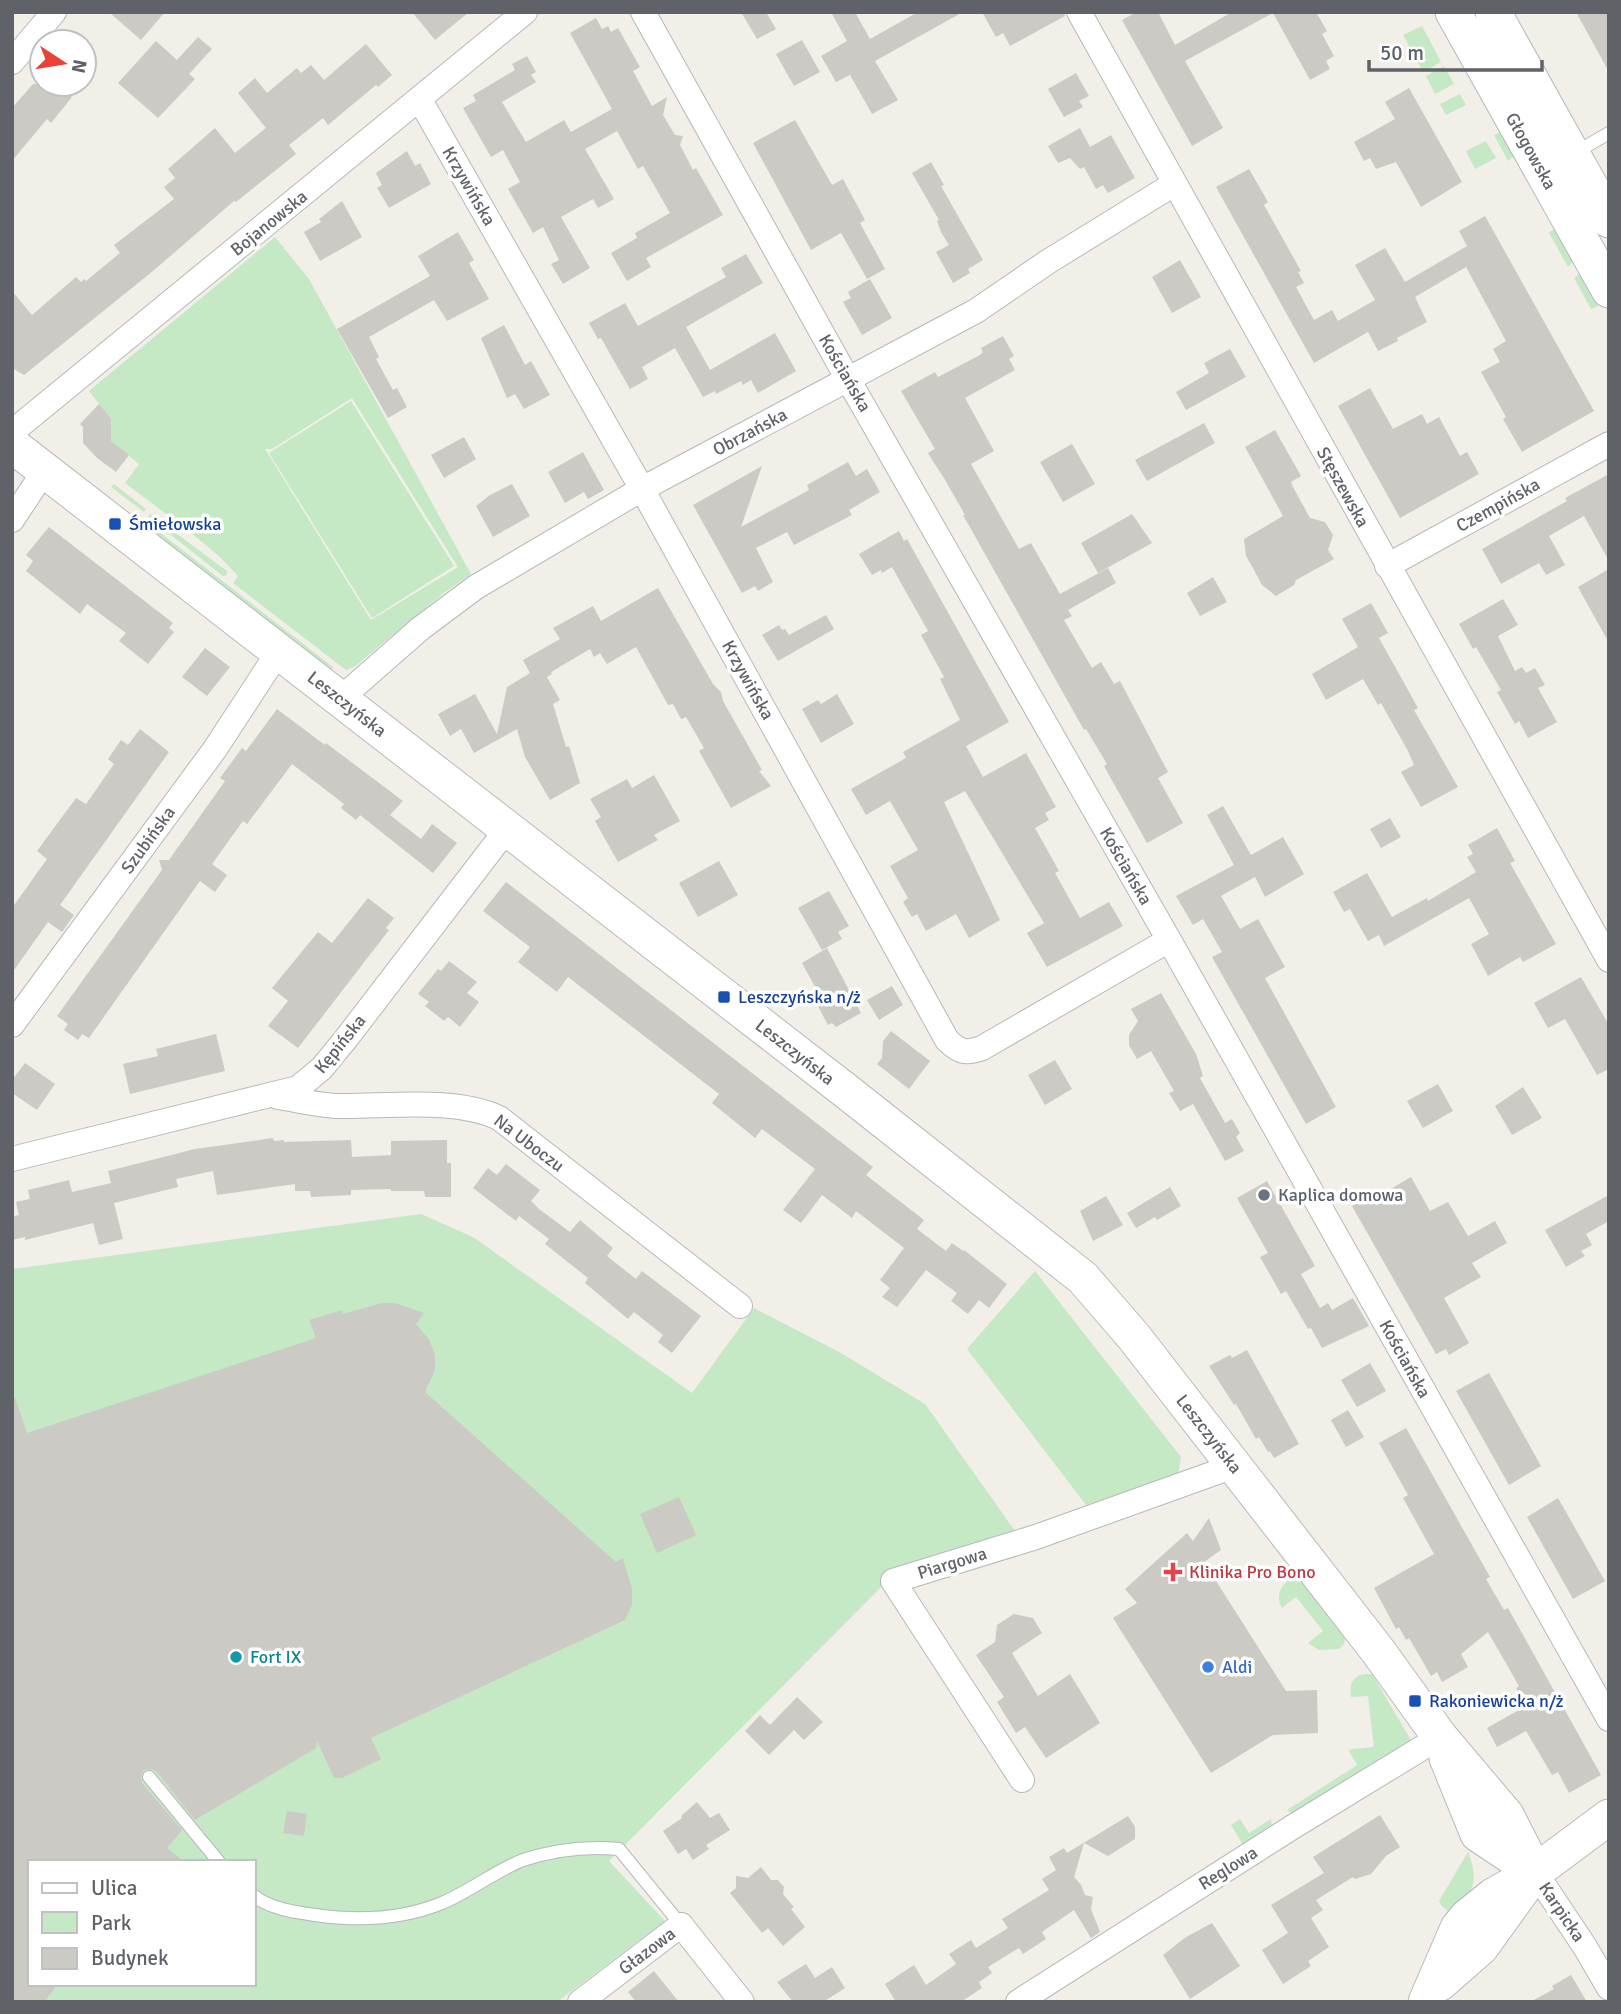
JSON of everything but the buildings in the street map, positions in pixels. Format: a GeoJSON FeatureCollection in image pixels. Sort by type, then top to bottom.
{"type":"FeatureCollection","features":[{"type":"Feature","properties":{"kind":"street"},"geometry":{"type":"LineString","coordinates":[[12,62],[54,12]]}},
{"type":"Feature","properties":{"kind":"street","name":"Bojanowska"},"geometry":{"type":"LineString","coordinates":[[12,432],[525,12]]}},
{"type":"Feature","properties":{"kind":"street","name":"Kościańska"},"geometry":{"type":"LineString","coordinates":[[643,12],[849,381],[1169,940],[1609,1719]]}},
{"type":"Feature","properties":{"kind":"street","name":"Stęszewska"},"geometry":{"type":"LineString","coordinates":[[1079,12],[1609,960]]}},
{"type":"Feature","properties":{"kind":"street","name":"Głogowska"},"geometry":{"type":"LineString","coordinates":[[1453,12],[1609,290]]}},
{"type":"Feature","properties":{"kind":"street","name":"Głogowska"},"geometry":{"type":"LineString","coordinates":[[1493,12],[1609,220]]}},
{"type":"Feature","properties":{"kind":"street","name":"Krzywińska"},"geometry":{"type":"LineString","coordinates":[[420,100],[642,489],[947,1040],[956,1049],[968,1053],[982,1048],[1169,940]]}},
{"type":"Feature","properties":{"kind":"street","name":"Obrzańska"},"geometry":{"type":"LineString","coordinates":[[340,699],[421,628],[476,587],[642,489],[976,312],[1049,261],[1174,184]]}},
{"type":"Feature","properties":{"kind":"street","name":"Czempińska"},"geometry":{"type":"LineString","coordinates":[[1387,566],[1609,444]]}},
{"type":"Feature","properties":{"kind":"street","name":"Leszczyńska"},"geometry":{"type":"LineString","coordinates":[[12,445],[1083,1278],[1135,1337],[1378,1651],[1440,1737],[1506,1815],[1535,1872]]}},
{"type":"Feature","properties":{"kind":"street"},"geometry":{"type":"LineString","coordinates":[[12,520],[45,470]]}},
{"type":"Feature","properties":{"kind":"street","name":"Szubińska"},"geometry":{"type":"LineString","coordinates":[[12,1026],[215,749],[279,651]]}},
{"type":"Feature","properties":{"kind":"street","name":"Kępińska"},"geometry":{"type":"LineString","coordinates":[[12,1159],[298,1088],[322,1068],[507,829]]}},
{"type":"Feature","properties":{"kind":"street","name":"Na Uboczu"},"geometry":{"type":"LineString","coordinates":[[274,1096],[333,1106],[460,1107],[481,1110],[499,1118],[740,1307]]}},
{"type":"Feature","properties":{"kind":"street","name":"Piargowa"},"geometry":{"type":"LineString","coordinates":[[1022,1780],[893,1581],[1036,1537],[1234,1466]]}},
{"type":"Feature","properties":{"kind":"street","name":"Leszczyńska"},"geometry":{"type":"LineString","coordinates":[[1440,1737],[1458,1791],[1478,1834],[1535,1872]]}},
{"type":"Feature","properties":{"kind":"street","name":"Reglowa"},"geometry":{"type":"LineString","coordinates":[[1018,2002],[1291,1828],[1440,1737]]}},
{"type":"Feature","properties":{"kind":"street"},"geometry":{"type":"LineString","coordinates":[[1467,1917],[1493,1896],[1535,1872],[1609,1817]]}},
{"type":"Feature","properties":{"kind":"street"},"geometry":{"type":"LineString","coordinates":[[1429,1995],[1458,1928],[1481,1896],[1484,1867],[1478,1834]]}},
{"type":"Feature","properties":{"kind":"street"},"geometry":{"type":"LineString","coordinates":[[1429,1995],[1480,1947],[1535,1872]]}},
{"type":"Feature","properties":{"kind":"street","name":"Karpicka"},"geometry":{"type":"LineString","coordinates":[[1535,1872],[1609,1988]]}},
{"type":"Feature","properties":{"kind":"street"},"geometry":{"type":"LineString","coordinates":[[681,1925],[742,2002]]}},
{"type":"Feature","properties":{"kind":"street","name":"Głazowa"},"geometry":{"type":"LineString","coordinates":[[580,2002],[681,1925]]}},
{"type":"Feature","properties":{"kind":"lane"},"geometry":{"type":"LineString","coordinates":[[1572,154],[1609,133]]}},
{"type":"Feature","properties":{"kind":"lane"},"geometry":{"type":"LineString","coordinates":[[149,1777],[217,1860]]}},
{"type":"Feature","properties":{"kind":"lane"},"geometry":{"type":"LineString","coordinates":[[256,1898],[262,1903],[286,1910],[337,1918],[407,1913],[440,1904],[471,1890],[522,1861],[590,1846],[619,1849],[681,1925]]}},
{"type":"Feature","properties":{"kind":"green space"},"geometry":{"type":"Polygon","coordinates":[[[1422,26],[1441,62],[1423,72],[1403,35],[1422,26]]]}},
{"type":"Feature","properties":{"kind":"green space"},"geometry":{"type":"Polygon","coordinates":[[[1444,66],[1454,84],[1435,94],[1426,76],[1444,66]]]}},
{"type":"Feature","properties":{"kind":"green space"},"geometry":{"type":"Polygon","coordinates":[[[1460,94],[1466,105],[1446,115],[1440,104],[1460,94]]]}},
{"type":"Feature","properties":{"kind":"green space"},"geometry":{"type":"Polygon","coordinates":[[[1503,132],[1516,154],[1508,161],[1494,135],[1503,132]]]}},
{"type":"Feature","properties":{"kind":"green space"},"geometry":{"type":"Polygon","coordinates":[[[1486,141],[1496,158],[1475,169],[1466,151],[1486,141]]]}},
{"type":"Feature","properties":{"kind":"green space"},"geometry":{"type":"Polygon","coordinates":[[[1557,229],[1575,260],[1568,267],[1549,233],[1557,229]]]}},
{"type":"Feature","properties":{"kind":"green space"},"geometry":{"type":"Polygon","coordinates":[[[275,237],[309,279],[471,574],[354,667],[346,670],[233,583],[238,576],[219,556],[125,483],[139,464],[110,441],[99,404],[89,391],[275,237]],[[352,398],[272,449],[265,449],[371,620],[458,567],[352,398]]]}},
{"type":"Feature","properties":{"kind":"green space"},"geometry":{"type":"Polygon","coordinates":[[[1579,274],[1583,275],[1598,306],[1591,309],[1574,278],[1579,274]]]}},
{"type":"Feature","properties":{"kind":"green space"},"geometry":{"type":"Polygon","coordinates":[[[351,401],[454,566],[372,618],[269,453],[351,401]]]}},
{"type":"Feature","properties":{"kind":"green space"},"geometry":{"type":"Polygon","coordinates":[[[114,484],[146,509],[144,512],[111,487],[114,484]]]}},
{"type":"Feature","properties":{"kind":"green space"},"geometry":{"type":"Polygon","coordinates":[[[150,514],[227,571],[227,575],[223,576],[148,517],[150,514]]]}},
{"type":"Feature","properties":{"kind":"green space"},"geometry":{"type":"Polygon","coordinates":[[[144,520],[333,667],[330,673],[139,527],[144,520]]]}},
{"type":"Feature","properties":{"kind":"green space"},"geometry":{"type":"Polygon","coordinates":[[[421,1214],[473,1237],[692,1393],[754,1308],[841,1353],[925,1404],[1015,1531],[890,1578],[609,1861],[665,1921],[557,2002],[12,2002],[12,1269],[421,1214]]]}},
{"type":"Feature","properties":{"kind":"green space"},"geometry":{"type":"Polygon","coordinates":[[[1035,1271],[1181,1457],[1178,1475],[1086,1505],[967,1349],[1035,1271]]]}},
{"type":"Feature","properties":{"kind":"green space"},"geometry":{"type":"Polygon","coordinates":[[[1293,1578],[1301,1578],[1346,1635],[1344,1644],[1339,1649],[1319,1650],[1308,1643],[1323,1631],[1296,1597],[1282,1608],[1280,1590],[1293,1578]]]}},
{"type":"Feature","properties":{"kind":"green space"},"geometry":{"type":"Polygon","coordinates":[[[1365,1674],[1372,1674],[1412,1742],[1295,1815],[1287,1810],[1357,1765],[1349,1751],[1374,1747],[1368,1696],[1351,1697],[1352,1682],[1365,1674]]]}},
{"type":"Feature","properties":{"kind":"green space"},"geometry":{"type":"Polygon","coordinates":[[[1240,1819],[1249,1833],[1271,1819],[1272,1829],[1245,1848],[1231,1825],[1240,1819]]]}},
{"type":"Feature","properties":{"kind":"green space"},"geometry":{"type":"Polygon","coordinates":[[[1468,1852],[1474,1879],[1466,1900],[1455,1917],[1439,1901],[1468,1852]]]}},
{"type":"Feature","properties":{"kind":"place","name":"Śmiełowska"},"geometry":{"type":"Point","coordinates":[115,524]}},
{"type":"Feature","properties":{"kind":"place","name":"Leszczyńska n/ż"},"geometry":{"type":"Point","coordinates":[724,997]}},
{"type":"Feature","properties":{"kind":"place","name":"Kaplica domowa"},"geometry":{"type":"Point","coordinates":[1264,1195]}},
{"type":"Feature","properties":{"kind":"place","name":"Klinika Pro Bono"},"geometry":{"type":"Point","coordinates":[1173,1572]}},
{"type":"Feature","properties":{"kind":"place","name":"Fort IX"},"geometry":{"type":"Point","coordinates":[236,1657]}},
{"type":"Feature","properties":{"kind":"place","name":"Aldi"},"geometry":{"type":"Point","coordinates":[1208,1667]}},
{"type":"Feature","properties":{"kind":"place","name":"Rakoniewicka n/ż"},"geometry":{"type":"Point","coordinates":[1415,1701]}}]}
